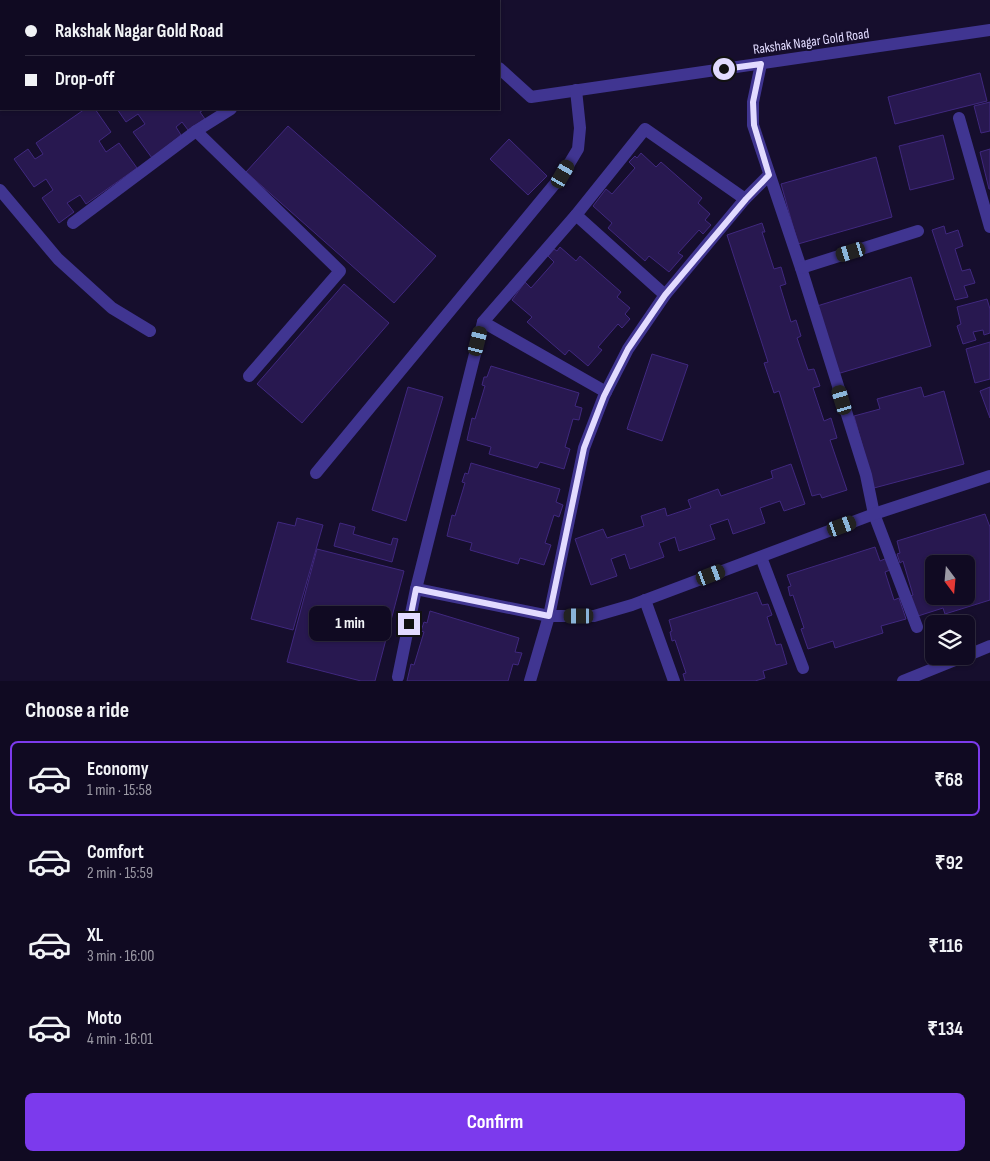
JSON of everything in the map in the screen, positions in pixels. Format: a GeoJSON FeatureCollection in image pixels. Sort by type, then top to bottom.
{"type":"FeatureCollection","features":[{"type":"Feature","properties":{"kind":"street","name":"Rakshak Nagar Gold Road"},"geometry":{"type":"LineString","coordinates":[[500,69],[531,97],[990,30]]}},
{"type":"Feature","properties":{"kind":"street"},"geometry":{"type":"LineString","coordinates":[[761,64],[753,102],[754,125],[866,475],[874,514],[917,627]]}},
{"type":"Feature","properties":{"kind":"street"},"geometry":{"type":"LineString","coordinates":[[316,473],[563,174],[578,149],[580,128],[576,90]]}},
{"type":"Feature","properties":{"kind":"street"},"geometry":{"type":"LineString","coordinates":[[73,223],[196,132],[229,110]]}},
{"type":"Feature","properties":{"kind":"street"},"geometry":{"type":"LineString","coordinates":[[959,118],[990,227]]}},
{"type":"Feature","properties":{"kind":"street"},"geometry":{"type":"LineString","coordinates":[[398,677],[416,589],[483,322],[576,215],[644,129],[746,199]]}},
{"type":"Feature","properties":{"kind":"street"},"geometry":{"type":"LineString","coordinates":[[196,132],[340,271],[249,376]]}},
{"type":"Feature","properties":{"kind":"street"},"geometry":{"type":"LineString","coordinates":[[530,681],[549,616],[584,448],[606,392],[628,349],[665,295],[746,199],[769,175]]}},
{"type":"Feature","properties":{"kind":"street"},"geometry":{"type":"LineString","coordinates":[[0,190],[58,258],[112,308],[150,331]]}},
{"type":"Feature","properties":{"kind":"street"},"geometry":{"type":"LineString","coordinates":[[576,215],[665,295]]}},
{"type":"Feature","properties":{"kind":"street"},"geometry":{"type":"LineString","coordinates":[[801,268],[918,231]]}},
{"type":"Feature","properties":{"kind":"street"},"geometry":{"type":"LineString","coordinates":[[483,322],[606,392]]}},
{"type":"Feature","properties":{"kind":"street"},"geometry":{"type":"LineString","coordinates":[[416,589],[549,616],[594,616],[645,600],[874,514],[990,476]]}},
{"type":"Feature","properties":{"kind":"street"},"geometry":{"type":"LineString","coordinates":[[761,557],[803,668]]}},
{"type":"Feature","properties":{"kind":"street"},"geometry":{"type":"LineString","coordinates":[[645,600],[674,681]]}},
{"type":"Feature","properties":{"kind":"street"},"geometry":{"type":"LineString","coordinates":[[975,652],[990,646]]}},
{"type":"Feature","properties":{"kind":"street"},"geometry":{"type":"LineString","coordinates":[[903,681],[943,665]]}},
{"type":"Feature","properties":{"kind":"building"},"geometry":{"type":"Polygon","coordinates":[[[980,73],[987,101],[895,124],[888,97],[980,73]]]}},
{"type":"Feature","properties":{"kind":"building"},"geometry":{"type":"Polygon","coordinates":[[[990,102],[990,131],[981,133],[974,106],[990,102]]]}},
{"type":"Feature","properties":{"kind":"building"},"geometry":{"type":"Polygon","coordinates":[[[84,110],[96,110],[111,132],[99,141],[106,152],[119,143],[137,168],[86,204],[80,195],[67,203],[74,212],[59,223],[42,198],[53,190],[46,179],[34,187],[14,159],[28,149],[35,159],[43,154],[36,143],[84,110]]]}},
{"type":"Feature","properties":{"kind":"building"},"geometry":{"type":"Polygon","coordinates":[[[118,110],[203,110],[200,112],[205,119],[188,130],[182,122],[176,127],[181,135],[152,158],[133,132],[145,124],[138,114],[126,122],[118,110]]]}},
{"type":"Feature","properties":{"kind":"building"},"geometry":{"type":"Polygon","coordinates":[[[288,126],[436,256],[394,303],[246,172],[288,126]]]}},
{"type":"Feature","properties":{"kind":"building"},"geometry":{"type":"Polygon","coordinates":[[[943,135],[954,179],[910,190],[899,146],[943,135]]]}},
{"type":"Feature","properties":{"kind":"building"},"geometry":{"type":"Polygon","coordinates":[[[509,139],[547,176],[528,195],[490,159],[509,139]]]}},
{"type":"Feature","properties":{"kind":"building"},"geometry":{"type":"Polygon","coordinates":[[[990,149],[990,189],[989,189],[980,152],[990,149]]]}},
{"type":"Feature","properties":{"kind":"building"},"geometry":{"type":"Polygon","coordinates":[[[641,153],[656,167],[661,162],[702,198],[698,203],[710,214],[705,220],[711,225],[703,234],[699,230],[678,253],[683,256],[669,272],[649,256],[645,261],[608,228],[612,223],[593,206],[606,189],[612,194],[635,168],[629,162],[635,156],[637,158],[641,153]]]}},
{"type":"Feature","properties":{"kind":"building"},"geometry":{"type":"Polygon","coordinates":[[[876,157],[892,217],[798,244],[781,184],[876,157]]]}},
{"type":"Feature","properties":{"kind":"building"},"geometry":{"type":"Polygon","coordinates":[[[762,223],[765,232],[762,232],[774,269],[781,267],[786,284],[780,286],[791,322],[796,320],[801,336],[797,338],[808,370],[814,369],[820,386],[813,388],[824,421],[831,418],[837,438],[830,440],[847,490],[822,498],[820,494],[812,496],[779,391],[774,393],[764,363],[768,362],[727,235],[762,223]]]}},
{"type":"Feature","properties":{"kind":"building"},"geometry":{"type":"Polygon","coordinates":[[[944,226],[946,234],[958,230],[963,246],[955,249],[962,271],[970,269],[975,283],[964,286],[968,297],[955,300],[932,230],[944,226]]]}},
{"type":"Feature","properties":{"kind":"building"},"geometry":{"type":"Polygon","coordinates":[[[560,247],[576,261],[580,256],[621,292],[617,297],[630,308],[625,314],[630,319],[622,328],[618,324],[598,347],[602,350],[588,366],[569,350],[565,355],[527,322],[532,317],[512,300],[525,282],[531,288],[554,262],[548,256],[554,249],[557,251],[560,247]]]}},
{"type":"Feature","properties":{"kind":"building"},"geometry":{"type":"Polygon","coordinates":[[[911,277],[931,346],[837,374],[817,306],[911,277]]]}},
{"type":"Feature","properties":{"kind":"building"},"geometry":{"type":"Polygon","coordinates":[[[344,284],[389,323],[302,423],[257,384],[344,284]]]}},
{"type":"Feature","properties":{"kind":"building"},"geometry":{"type":"Polygon","coordinates":[[[987,299],[990,309],[990,333],[984,335],[983,330],[973,332],[976,340],[963,344],[957,326],[961,324],[957,307],[987,299]]]}},
{"type":"Feature","properties":{"kind":"building"},"geometry":{"type":"Polygon","coordinates":[[[990,342],[990,379],[975,383],[966,349],[990,342]]]}},
{"type":"Feature","properties":{"kind":"building"},"geometry":{"type":"Polygon","coordinates":[[[652,354],[688,365],[662,441],[627,429],[652,354]]]}},
{"type":"Feature","properties":{"kind":"building"},"geometry":{"type":"Polygon","coordinates":[[[491,366],[579,393],[575,406],[582,408],[579,420],[573,419],[565,447],[570,449],[564,469],[540,462],[537,468],[489,454],[491,447],[467,440],[472,418],[475,419],[485,386],[482,385],[484,377],[487,377],[491,366]]]}},
{"type":"Feature","properties":{"kind":"building"},"geometry":{"type":"Polygon","coordinates":[[[408,387],[443,397],[406,521],[372,510],[408,387]]]}},
{"type":"Feature","properties":{"kind":"building"},"geometry":{"type":"Polygon","coordinates":[[[921,387],[924,397],[944,391],[964,464],[874,488],[854,416],[880,409],[877,399],[921,387]]]}},
{"type":"Feature","properties":{"kind":"building"},"geometry":{"type":"Polygon","coordinates":[[[990,387],[990,418],[980,391],[990,387]]]}},
{"type":"Feature","properties":{"kind":"building"},"geometry":{"type":"Polygon","coordinates":[[[471,463],[560,489],[556,502],[563,505],[559,517],[554,515],[545,543],[551,545],[544,565],[520,558],[518,564],[470,550],[472,543],[447,536],[452,515],[455,516],[465,483],[462,482],[465,473],[468,474],[471,463]]]}},
{"type":"Feature","properties":{"kind":"building"},"geometry":{"type":"Polygon","coordinates":[[[791,464],[805,504],[784,511],[780,501],[760,508],[765,523],[733,534],[728,519],[710,525],[715,539],[679,551],[675,537],[659,543],[664,557],[630,569],[625,554],[611,559],[617,576],[591,585],[575,539],[603,529],[607,538],[644,526],[641,516],[665,508],[667,516],[691,508],[688,500],[718,489],[721,496],[773,478],[771,471],[791,464]]]}},
{"type":"Feature","properties":{"kind":"building"},"geometry":{"type":"Polygon","coordinates":[[[985,514],[990,527],[990,600],[975,605],[975,555],[925,555],[925,605],[974,605],[945,614],[943,608],[918,616],[910,596],[913,595],[903,561],[900,563],[897,554],[900,553],[897,541],[985,514]]]}},
{"type":"Feature","properties":{"kind":"building"},"geometry":{"type":"Polygon","coordinates":[[[297,518],[323,525],[293,630],[251,619],[278,522],[295,526],[297,518]]]}},
{"type":"Feature","properties":{"kind":"building"},"geometry":{"type":"Polygon","coordinates":[[[340,523],[355,527],[353,534],[391,545],[393,538],[398,539],[392,562],[334,546],[340,523]]]}},
{"type":"Feature","properties":{"kind":"building"},"geometry":{"type":"Polygon","coordinates":[[[875,547],[880,561],[887,558],[890,570],[885,572],[894,600],[899,598],[906,619],[881,626],[883,633],[835,648],[833,641],[808,649],[801,629],[804,628],[793,595],[790,596],[788,587],[791,586],[787,575],[875,547]]]}},
{"type":"Feature","properties":{"kind":"building"},"geometry":{"type":"Polygon","coordinates":[[[317,549],[404,571],[375,681],[361,681],[287,662],[317,549]]]}},
{"type":"Feature","properties":{"kind":"building"},"geometry":{"type":"Polygon","coordinates":[[[757,592],[762,605],[768,604],[772,615],[767,617],[776,645],[781,644],[787,664],[763,671],[765,678],[755,681],[685,681],[683,674],[686,673],[675,640],[672,641],[669,620],[757,592]]]}},
{"type":"Feature","properties":{"kind":"building"},"geometry":{"type":"Polygon","coordinates":[[[430,611],[519,638],[515,652],[522,653],[518,665],[513,664],[508,681],[407,681],[411,664],[414,665],[424,632],[421,631],[424,622],[427,623],[430,611]]]}},
{"type":"Feature","properties":{"kind":"route"},"geometry":{"type":"LineString","coordinates":[[409,624],[416,589],[549,616],[584,448],[604,396],[628,349],[665,295],[746,199],[769,175],[754,125],[753,102],[761,64],[724,69]]}}]}
